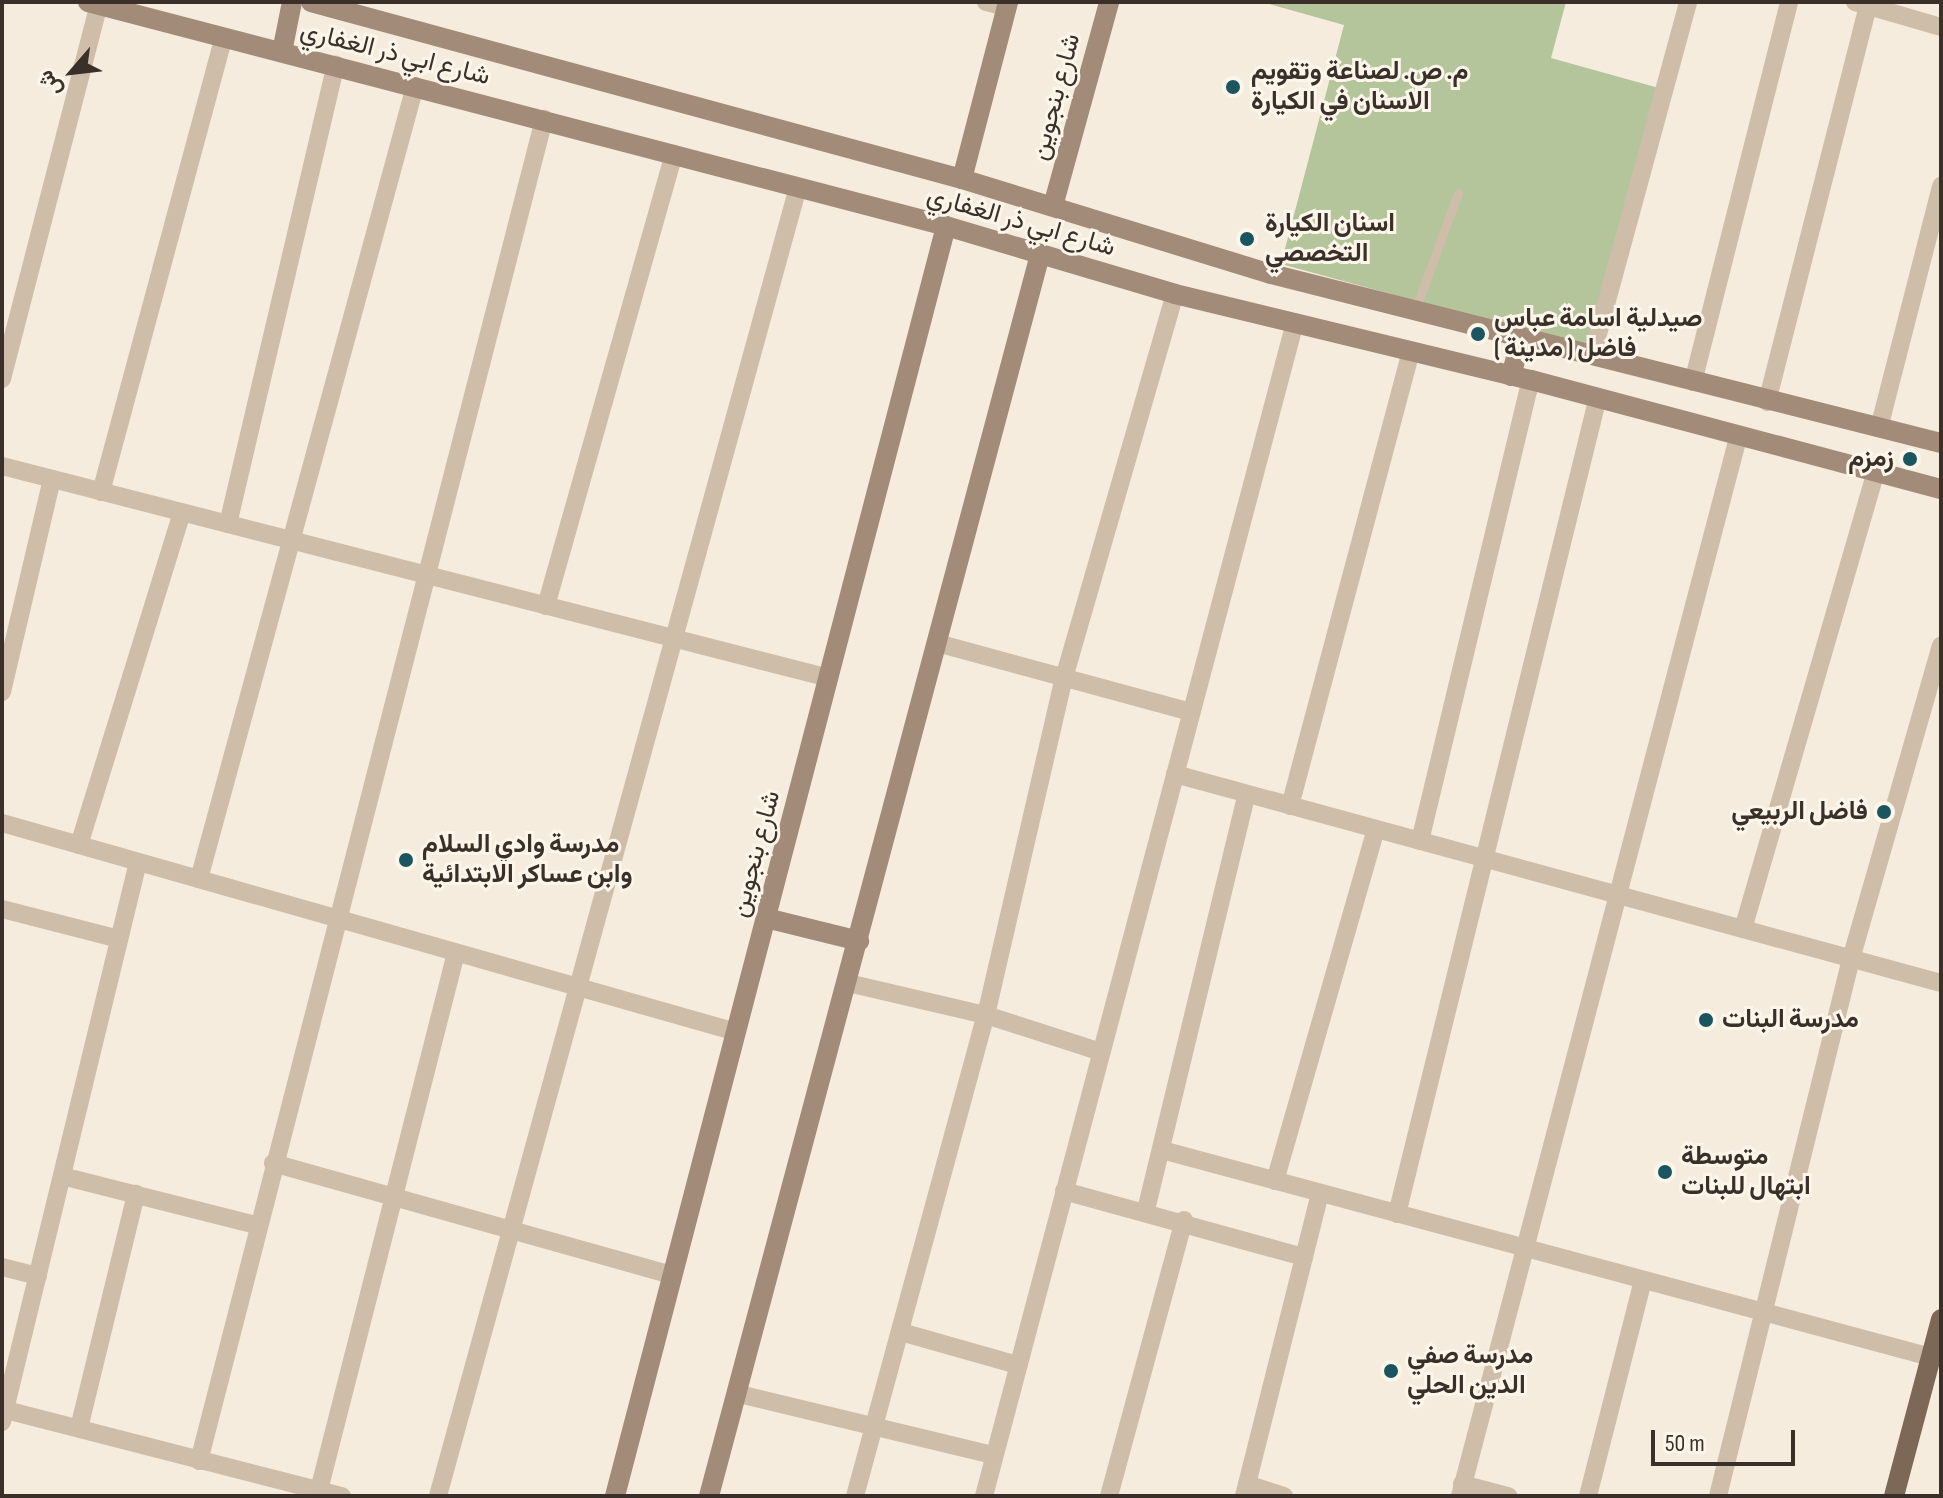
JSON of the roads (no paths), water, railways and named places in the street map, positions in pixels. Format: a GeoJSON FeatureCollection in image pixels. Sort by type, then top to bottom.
{"type":"FeatureCollection","features":[{"type":"Feature","properties":{"kind":"main road"},"geometry":{"type":"LineString","coordinates":[[282,52],[292,2]]}},
{"type":"Feature","properties":{"kind":"main road","name":"شارع ابي ذر الغفاري"},"geometry":{"type":"LineString","coordinates":[[311,2],[362,8],[1414,312],[1941,443]]}},
{"type":"Feature","properties":{"kind":"main road","name":"شارع بنجوين"},"geometry":{"type":"LineString","coordinates":[[1053,206],[1109,2]]}},
{"type":"Feature","properties":{"kind":"main road","name":"شارع ابي ذر الغفاري"},"geometry":{"type":"LineString","coordinates":[[93,4],[544,119],[797,191],[946,226],[1175,294],[1521,378],[1597,401],[1941,489]]}},
{"type":"Feature","properties":{"kind":"main road"},"geometry":{"type":"LineString","coordinates":[[962,179],[1007,5]]}},
{"type":"Feature","properties":{"kind":"main road","name":"شارع بنجوين"},"geometry":{"type":"LineString","coordinates":[[615,1496],[946,226]]}},
{"type":"Feature","properties":{"kind":"main road"},"geometry":{"type":"LineString","coordinates":[[709,1496],[739,1394],[1040,255]]}},
{"type":"Feature","properties":{"kind":"main road"},"geometry":{"type":"LineString","coordinates":[[1521,338],[1521,378]]}},
{"type":"Feature","properties":{"kind":"main road"},"geometry":{"type":"LineString","coordinates":[[766,918],[859,941]]}},
{"type":"Feature","properties":{"kind":"main road"},"geometry":{"type":"LineString","coordinates":[[1894,1496],[1941,1319]]}},
{"type":"Feature","properties":{"kind":"street"},"geometry":{"type":"LineString","coordinates":[[986,2],[1007,5]]}},
{"type":"Feature","properties":{"kind":"street"},"geometry":{"type":"LineString","coordinates":[[1592,356],[1688,2]]}},
{"type":"Feature","properties":{"kind":"street"},"geometry":{"type":"LineString","coordinates":[[1693,382],[1789,2]]}},
{"type":"Feature","properties":{"kind":"street"},"geometry":{"type":"LineString","coordinates":[[2,379],[93,4]]}},
{"type":"Feature","properties":{"kind":"street"},"geometry":{"type":"LineString","coordinates":[[1767,402],[1861,4],[1941,27]]}},
{"type":"Feature","properties":{"kind":"street"},"geometry":{"type":"LineString","coordinates":[[101,492],[224,37]]}},
{"type":"Feature","properties":{"kind":"street"},"geometry":{"type":"LineString","coordinates":[[228,524],[336,65]]}},
{"type":"Feature","properties":{"kind":"street"},"geometry":{"type":"LineString","coordinates":[[199,879],[415,86]]}},
{"type":"Feature","properties":{"kind":"street"},"geometry":{"type":"LineString","coordinates":[[199,1461],[256,1225],[544,119]]}},
{"type":"Feature","properties":{"kind":"street"},"geometry":{"type":"LineString","coordinates":[[546,606],[674,154]]}},
{"type":"Feature","properties":{"kind":"street"},"geometry":{"type":"LineString","coordinates":[[1879,428],[1941,186]]}},
{"type":"Feature","properties":{"kind":"street"},"geometry":{"type":"LineString","coordinates":[[438,1496],[797,191]]}},
{"type":"Feature","properties":{"kind":"street"},"geometry":{"type":"LineString","coordinates":[[855,1496],[986,1015],[1064,678],[1175,294]]}},
{"type":"Feature","properties":{"kind":"street"},"geometry":{"type":"LineString","coordinates":[[984,1496],[1295,322]]}},
{"type":"Feature","properties":{"kind":"street"},"geometry":{"type":"LineString","coordinates":[[1290,806],[1411,352]]}},
{"type":"Feature","properties":{"kind":"street"},"geometry":{"type":"LineString","coordinates":[[1420,841],[1521,378]]}},
{"type":"Feature","properties":{"kind":"street"},"geometry":{"type":"LineString","coordinates":[[1397,1214],[1597,401]]}},
{"type":"Feature","properties":{"kind":"street"},"geometry":{"type":"LineString","coordinates":[[1508,1496],[1461,1490],[1738,438]]}},
{"type":"Feature","properties":{"kind":"street"},"geometry":{"type":"LineString","coordinates":[[2,466],[829,678]]}},
{"type":"Feature","properties":{"kind":"street"},"geometry":{"type":"LineString","coordinates":[[1743,929],[1876,472]]}},
{"type":"Feature","properties":{"kind":"street"},"geometry":{"type":"LineString","coordinates":[[2,692],[52,479]]}},
{"type":"Feature","properties":{"kind":"street"},"geometry":{"type":"LineString","coordinates":[[79,845],[182,513]]}},
{"type":"Feature","properties":{"kind":"street"},"geometry":{"type":"LineString","coordinates":[[937,643],[1191,712]]}},
{"type":"Feature","properties":{"kind":"street"},"geometry":{"type":"LineString","coordinates":[[1718,1496],[1767,1313],[1851,959],[1941,646]]}},
{"type":"Feature","properties":{"kind":"street"},"geometry":{"type":"LineString","coordinates":[[1175,774],[1941,983]]}},
{"type":"Feature","properties":{"kind":"street"},"geometry":{"type":"LineString","coordinates":[[1146,1210],[1247,794]]}},
{"type":"Feature","properties":{"kind":"street"},"geometry":{"type":"LineString","coordinates":[[2,823],[736,1032]]}},
{"type":"Feature","properties":{"kind":"street"},"geometry":{"type":"LineString","coordinates":[[1275,1181],[1376,829]]}},
{"type":"Feature","properties":{"kind":"street"},"geometry":{"type":"LineString","coordinates":[[138,862],[4,1416],[79,1428],[342,1496]]}},
{"type":"Feature","properties":{"kind":"street"},"geometry":{"type":"LineString","coordinates":[[2,909],[119,939]]}},
{"type":"Feature","properties":{"kind":"street"},"geometry":{"type":"LineString","coordinates":[[319,1490],[456,953]]}},
{"type":"Feature","properties":{"kind":"street"},"geometry":{"type":"LineString","coordinates":[[848,983],[986,1015],[1101,1052]]}},
{"type":"Feature","properties":{"kind":"street"},"geometry":{"type":"LineString","coordinates":[[1162,1150],[1931,1357]]}},
{"type":"Feature","properties":{"kind":"street"},"geometry":{"type":"LineString","coordinates":[[273,1163],[672,1275]]}},
{"type":"Feature","properties":{"kind":"street"},"geometry":{"type":"LineString","coordinates":[[62,1176],[256,1225]]}},
{"type":"Feature","properties":{"kind":"street"},"geometry":{"type":"LineString","coordinates":[[1064,1191],[1184,1220],[1304,1257]]}},
{"type":"Feature","properties":{"kind":"street"},"geometry":{"type":"LineString","coordinates":[[1284,1496],[1245,1490],[1320,1193]]}},
{"type":"Feature","properties":{"kind":"street"},"geometry":{"type":"LineString","coordinates":[[79,1428],[136,1194]]}},
{"type":"Feature","properties":{"kind":"street"},"geometry":{"type":"LineString","coordinates":[[1109,1496],[1184,1220]]}},
{"type":"Feature","properties":{"kind":"street"},"geometry":{"type":"LineString","coordinates":[[2,1267],[38,1276]]}},
{"type":"Feature","properties":{"kind":"street"},"geometry":{"type":"LineString","coordinates":[[1588,1496],[1643,1280]]}},
{"type":"Feature","properties":{"kind":"street"},"geometry":{"type":"LineString","coordinates":[[901,1332],[1018,1365]]}},
{"type":"Feature","properties":{"kind":"street"},"geometry":{"type":"LineString","coordinates":[[739,1394],[994,1455]]}},
{"type":"Feature","properties":{"kind":"lane"},"geometry":{"type":"LineString","coordinates":[[1414,312],[1458,193]]}},
{"type":"Feature","properties":{"kind":"place","name":"م. ص. لصناعة وتقويم الاسنان في الكيارة"},"geometry":{"type":"Point","coordinates":[1233,87]}},
{"type":"Feature","properties":{"kind":"place","name":"اسنان الكيارة التخصصي"},"geometry":{"type":"Point","coordinates":[1247,239]}},
{"type":"Feature","properties":{"kind":"place","name":"صيدلية اسامة عباس فاضل ( مدينة )"},"geometry":{"type":"Point","coordinates":[1478,334]}},
{"type":"Feature","properties":{"kind":"place","name":"زمزم"},"geometry":{"type":"Point","coordinates":[1910,459]}},
{"type":"Feature","properties":{"kind":"place","name":"فاضل الربيعي"},"geometry":{"type":"Point","coordinates":[1884,812]}},
{"type":"Feature","properties":{"kind":"place","name":"مدرسة وادي السلام وابن عساكر الابتدائية"},"geometry":{"type":"Point","coordinates":[406,860]}},
{"type":"Feature","properties":{"kind":"place","name":"مدرسة البنات"},"geometry":{"type":"Point","coordinates":[1706,1020]}},
{"type":"Feature","properties":{"kind":"place","name":"متوسطة ابتهال للبنات"},"geometry":{"type":"Point","coordinates":[1665,1172]}},
{"type":"Feature","properties":{"kind":"place","name":"مدرسة صفي الدين الحلي"},"geometry":{"type":"Point","coordinates":[1391,1371]}}]}
